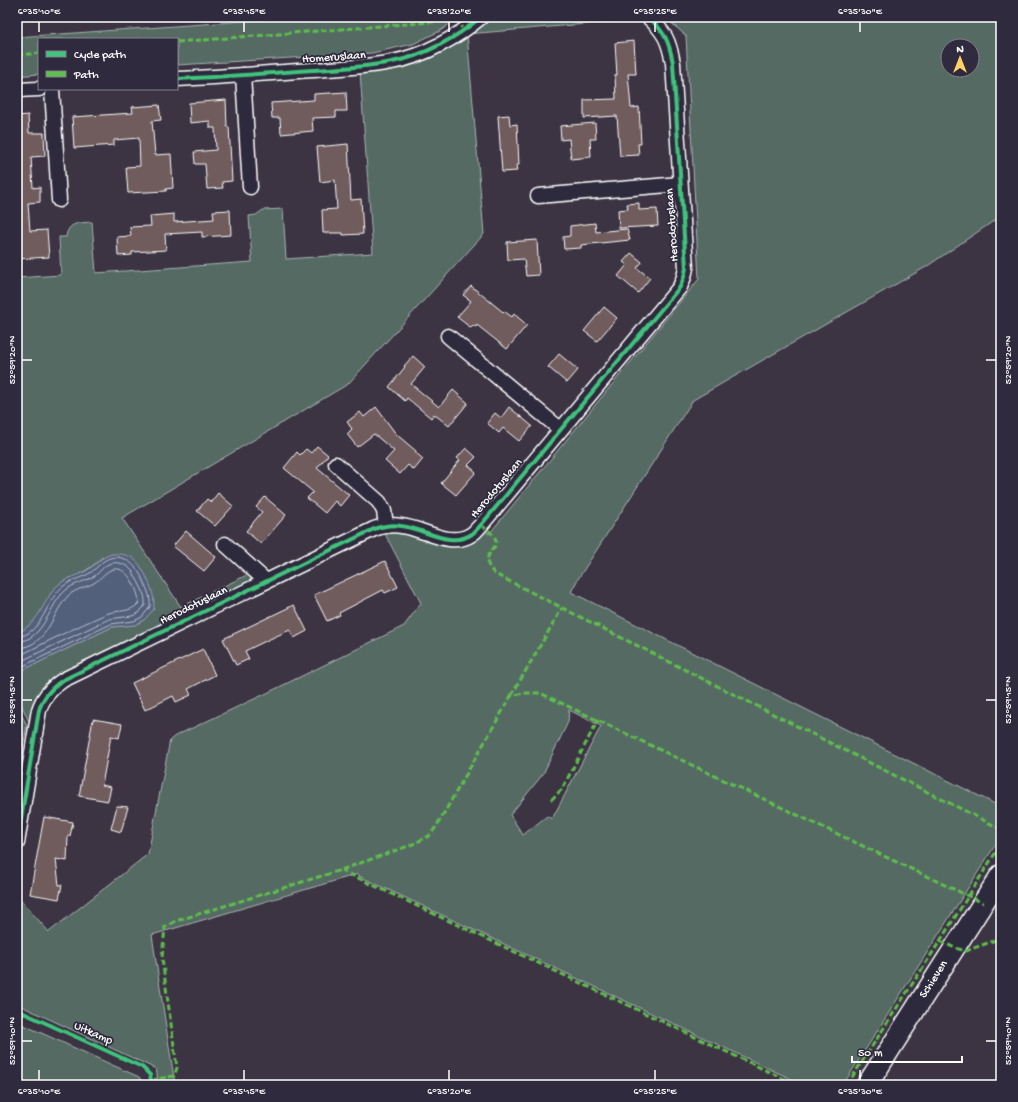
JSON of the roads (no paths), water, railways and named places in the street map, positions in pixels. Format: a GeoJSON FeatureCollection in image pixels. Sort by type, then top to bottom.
{"type":"FeatureCollection","features":[{"type":"Feature","properties":{"kind":"street","name":"Homeruslaan"},"geometry":{"type":"LineString","coordinates":[[178,79],[360,66],[394,62],[425,51],[444,42],[481,17]]}},
{"type":"Feature","properties":{"kind":"street","name":"Herodotuslaan"},"geometry":{"type":"LineString","coordinates":[[17,843],[39,710],[50,691],[63,680],[374,529],[386,525],[402,526],[447,539],[462,538],[472,534],[680,287],[686,268],[671,55],[666,36],[648,17]]}},
{"type":"Feature","properties":{"kind":"street"},"geometry":{"type":"LineString","coordinates":[[243,75],[250,187]]}},
{"type":"Feature","properties":{"kind":"street"},"geometry":{"type":"LineString","coordinates":[[17,90],[38,89]]}},
{"type":"Feature","properties":{"kind":"street"},"geometry":{"type":"LineString","coordinates":[[52,90],[59,200]]}},
{"type":"Feature","properties":{"kind":"street","name":"Herodotuslaan"},"geometry":{"type":"LineString","coordinates":[[538,196],[680,184]]}},
{"type":"Feature","properties":{"kind":"street"},"geometry":{"type":"LineString","coordinates":[[448,336],[560,429]]}},
{"type":"Feature","properties":{"kind":"street"},"geometry":{"type":"LineString","coordinates":[[336,464],[379,502],[384,511],[386,525]]}},
{"type":"Feature","properties":{"kind":"street"},"geometry":{"type":"LineString","coordinates":[[225,544],[266,581]]}},
{"type":"Feature","properties":{"kind":"street","name":"Schieven"},"geometry":{"type":"LineString","coordinates":[[867,1085],[1001,875]]}},
{"type":"Feature","properties":{"kind":"water"},"geometry":{"type":"Polygon","coordinates":[[[112,554],[129,556],[137,562],[146,576],[151,588],[154,599],[154,609],[144,620],[135,625],[112,627],[17,673],[17,633],[35,619],[58,585],[85,572],[102,559],[112,554]]]}}]}
